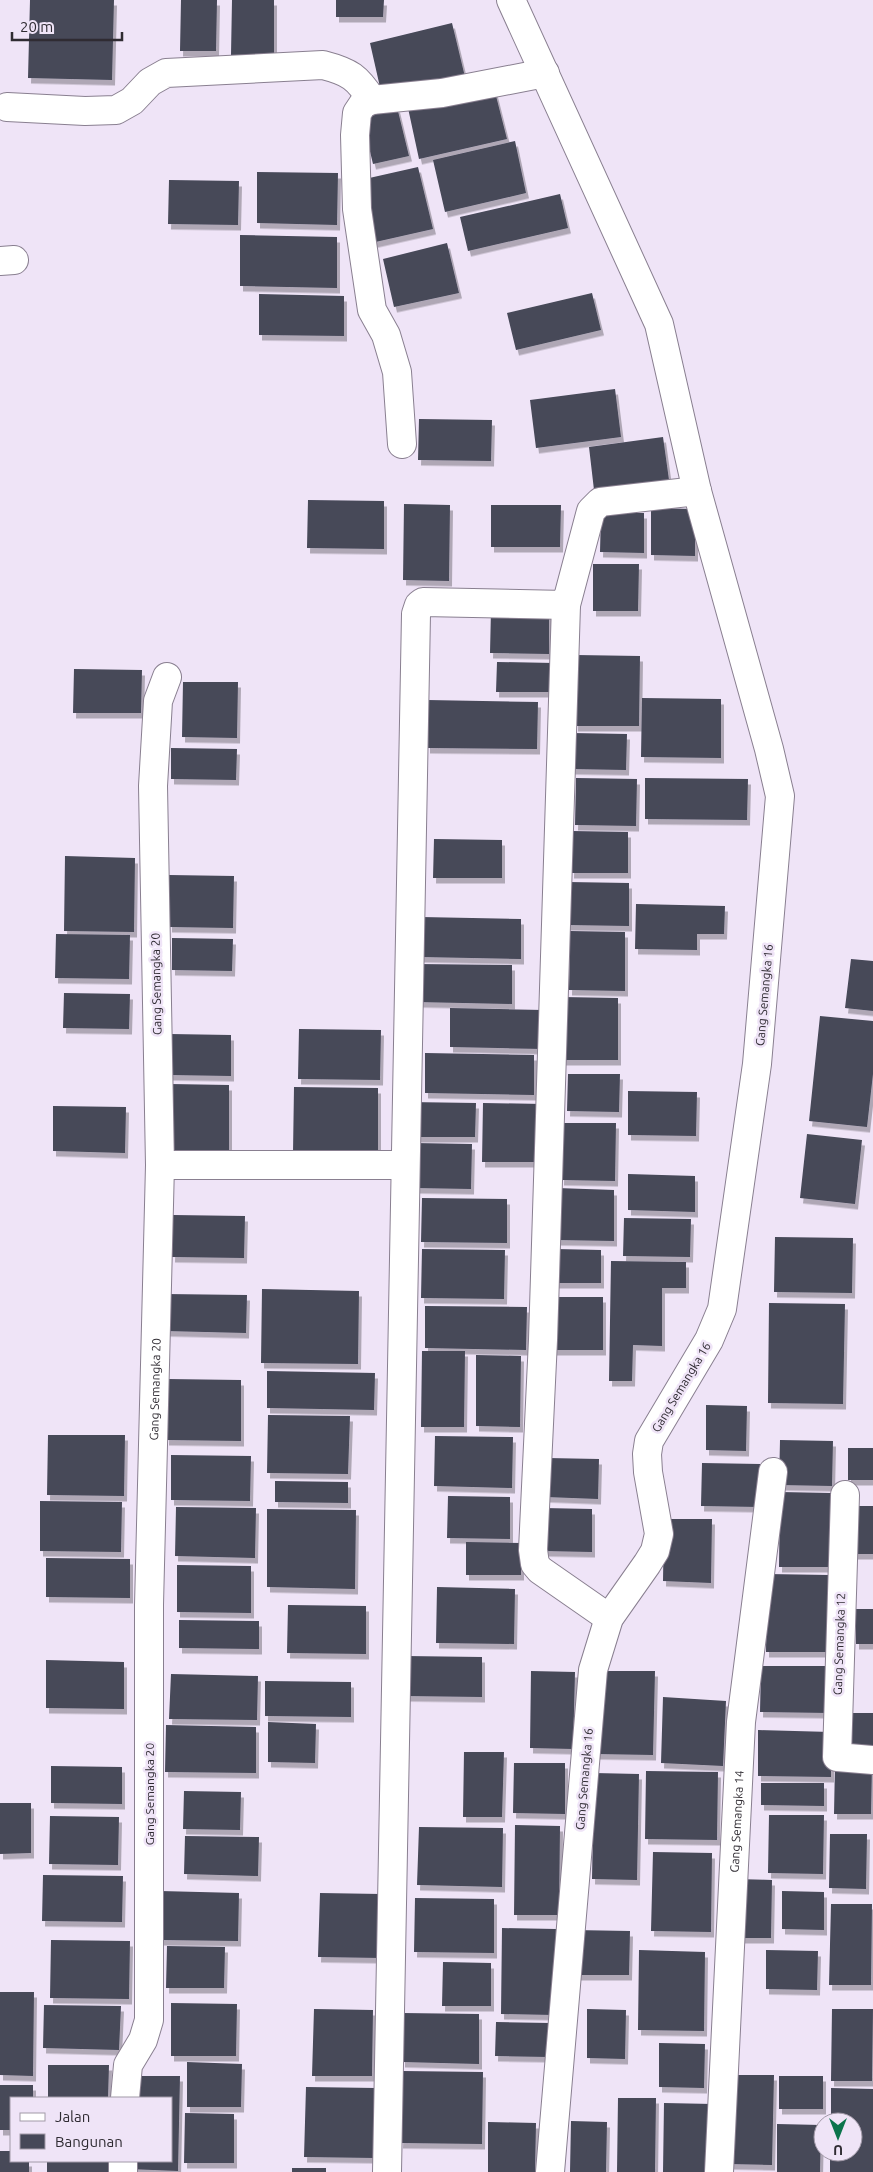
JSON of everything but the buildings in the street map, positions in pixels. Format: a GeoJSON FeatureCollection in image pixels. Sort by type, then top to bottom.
{"type":"FeatureCollection","features":[{"type":"Feature","properties":{"kind":"street","name":"Gang Semangka 16"},"geometry":{"type":"LineString","coordinates":[[511,0],[659,324],[697,491],[769,749],[780,796],[757,1064],[722,1309],[709,1340],[649,1441],[647,1454],[648,1472],[659,1534],[651,1558],[609,1618],[594,1670],[550,2172]]}},
{"type":"Feature","properties":{"kind":"street"},"geometry":{"type":"LineString","coordinates":[[7,106],[85,111],[116,110],[132,101],[150,82],[166,73],[323,65],[344,71],[359,81],[372,100]]}},
{"type":"Feature","properties":{"kind":"street"},"geometry":{"type":"LineString","coordinates":[[402,444],[397,372],[386,335],[372,310],[357,209],[355,135],[357,113],[363,104],[372,100],[442,93],[545,73]]}},
{"type":"Feature","properties":{"kind":"street"},"geometry":{"type":"LineString","coordinates":[[609,1618],[540,1570],[535,1564],[533,1550],[543,1340],[566,605],[591,511],[595,506],[600,502],[697,491]]}},
{"type":"Feature","properties":{"kind":"street"},"geometry":{"type":"LineString","coordinates":[[387,2172],[417,610],[423,602],[566,605]]}},
{"type":"Feature","properties":{"kind":"street","name":"Gang Semangka 20"},"geometry":{"type":"LineString","coordinates":[[125,2097],[128,2065],[143,2040],[149,2020],[149,1605],[160,1165],[153,786],[158,701],[167,677]]}},
{"type":"Feature","properties":{"kind":"street"},"geometry":{"type":"LineString","coordinates":[[160,1165],[405,1165]]}},
{"type":"Feature","properties":{"kind":"street","name":"Gang Semangka 14"},"geometry":{"type":"LineString","coordinates":[[720,2172],[741,1722],[773,1472]]}},
{"type":"Feature","properties":{"kind":"street","name":"Gang Semangka 12"},"geometry":{"type":"LineString","coordinates":[[845,1495],[837,1757],[873,1760]]}}]}
